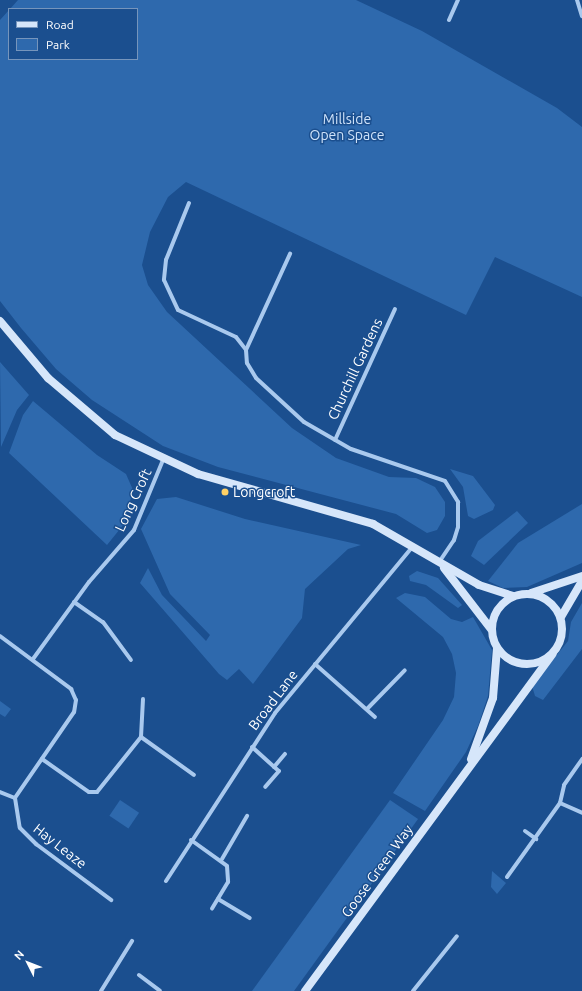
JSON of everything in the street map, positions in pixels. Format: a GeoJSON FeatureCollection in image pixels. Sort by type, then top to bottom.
{"type":"FeatureCollection","features":[{"type":"Feature","properties":{"kind":"main road"},"geometry":{"type":"LineString","coordinates":[[0,321],[48,378],[83,410],[115,435],[163,460],[236,486],[373,524],[414,545],[440,564],[489,589],[513,596],[529,594],[582,576]]}},
{"type":"Feature","properties":{"kind":"main road"},"geometry":{"type":"LineString","coordinates":[[440,564],[491,629],[497,648],[504,656],[523,664],[534,664],[553,654],[562,637],[561,617],[582,581]]}},
{"type":"Feature","properties":{"kind":"main road"},"geometry":{"type":"LineString","coordinates":[[529,594],[548,600],[561,617]]}},
{"type":"Feature","properties":{"kind":"main road"},"geometry":{"type":"LineString","coordinates":[[491,629],[497,609],[513,596]]}},
{"type":"Feature","properties":{"kind":"main road","name":"Goose Green Way"},"geometry":{"type":"LineString","coordinates":[[468,766],[492,698],[497,648]]}},
{"type":"Feature","properties":{"kind":"main road","name":"Goose Green Way"},"geometry":{"type":"LineString","coordinates":[[305,991],[468,766],[553,654]]}},
{"type":"Feature","properties":{"kind":"street"},"geometry":{"type":"LineString","coordinates":[[449,20],[458,0]]}},
{"type":"Feature","properties":{"kind":"street"},"geometry":{"type":"LineString","coordinates":[[577,0],[582,16]]}},
{"type":"Feature","properties":{"kind":"street"},"geometry":{"type":"LineString","coordinates":[[189,203],[166,260],[164,280],[169,295],[178,310],[197,322],[226,332],[246,350],[290,254]]}},
{"type":"Feature","properties":{"kind":"street","name":"Churchill Gardens"},"geometry":{"type":"LineString","coordinates":[[335,440],[395,309]]}},
{"type":"Feature","properties":{"kind":"street","name":"Churchill Gardens"},"geometry":{"type":"LineString","coordinates":[[246,350],[247,363],[256,378],[304,422],[335,440],[379,460],[445,481],[453,490],[458,502],[458,527],[440,564]]}},
{"type":"Feature","properties":{"kind":"street","name":"Long Croft"},"geometry":{"type":"LineString","coordinates":[[33,659],[74,602],[134,530],[163,460]]}},
{"type":"Feature","properties":{"kind":"street","name":"Broad Lane"},"geometry":{"type":"LineString","coordinates":[[166,881],[252,747],[315,664],[414,545]]}},
{"type":"Feature","properties":{"kind":"street"},"geometry":{"type":"LineString","coordinates":[[74,602],[103,622],[131,660]]}},
{"type":"Feature","properties":{"kind":"street"},"geometry":{"type":"LineString","coordinates":[[0,636],[33,659],[71,690],[76,700],[74,712],[15,798],[0,792]]}},
{"type":"Feature","properties":{"kind":"street"},"geometry":{"type":"LineString","coordinates":[[315,664],[375,717]]}},
{"type":"Feature","properties":{"kind":"street"},"geometry":{"type":"LineString","coordinates":[[367,710],[405,670]]}},
{"type":"Feature","properties":{"kind":"street"},"geometry":{"type":"LineString","coordinates":[[42,759],[88,792],[97,792],[142,737],[143,698]]}},
{"type":"Feature","properties":{"kind":"street"},"geometry":{"type":"LineString","coordinates":[[142,737],[194,775]]}},
{"type":"Feature","properties":{"kind":"street"},"geometry":{"type":"LineString","coordinates":[[252,747],[279,771],[265,787]]}},
{"type":"Feature","properties":{"kind":"street"},"geometry":{"type":"LineString","coordinates":[[274,767],[285,754]]}},
{"type":"Feature","properties":{"kind":"street"},"geometry":{"type":"LineString","coordinates":[[507,877],[536,839],[560,803],[564,785],[582,759]]}},
{"type":"Feature","properties":{"kind":"street","name":"Hay Leaze"},"geometry":{"type":"LineString","coordinates":[[15,798],[16,818],[27,837],[111,900]]}},
{"type":"Feature","properties":{"kind":"street"},"geometry":{"type":"LineString","coordinates":[[560,803],[582,813]]}},
{"type":"Feature","properties":{"kind":"street"},"geometry":{"type":"LineString","coordinates":[[222,859],[247,816]]}},
{"type":"Feature","properties":{"kind":"street"},"geometry":{"type":"LineString","coordinates":[[525,831],[536,839]]}},
{"type":"Feature","properties":{"kind":"street"},"geometry":{"type":"LineString","coordinates":[[191,840],[222,859],[230,874],[212,909]]}},
{"type":"Feature","properties":{"kind":"street"},"geometry":{"type":"LineString","coordinates":[[218,899],[250,918]]}},
{"type":"Feature","properties":{"kind":"street"},"geometry":{"type":"LineString","coordinates":[[413,991],[457,936]]}},
{"type":"Feature","properties":{"kind":"street"},"geometry":{"type":"LineString","coordinates":[[101,991],[132,941]]}},
{"type":"Feature","properties":{"kind":"street"},"geometry":{"type":"LineString","coordinates":[[139,975],[160,991]]}},
{"type":"Feature","properties":{"kind":"green space","name":"Millside Open Space"},"geometry":{"type":"Polygon","coordinates":[[[18,0],[356,0],[422,31],[557,108],[582,127],[582,297],[495,257],[466,315],[186,182],[168,197],[150,232],[142,265],[148,285],[167,312],[292,428],[336,458],[389,477],[416,478],[435,487],[445,502],[445,516],[437,530],[427,533],[396,514],[218,467],[163,446],[92,400],[56,369],[21,328],[0,301],[0,20],[8,11],[8,60],[138,60],[138,8],[11,8],[18,0]]]}},
{"type":"Feature","properties":{"kind":"green space"},"geometry":{"type":"Polygon","coordinates":[[[0,362],[29,395],[17,410],[1,447],[0,362]]]}},
{"type":"Feature","properties":{"kind":"green space"},"geometry":{"type":"Polygon","coordinates":[[[33,401],[97,455],[126,474],[133,490],[124,524],[107,545],[9,453],[23,415],[33,401]]]}},
{"type":"Feature","properties":{"kind":"green space"},"geometry":{"type":"Polygon","coordinates":[[[450,469],[473,476],[495,505],[493,510],[474,519],[468,516],[463,487],[450,469]]]}},
{"type":"Feature","properties":{"kind":"green space"},"geometry":{"type":"Polygon","coordinates":[[[176,497],[245,519],[361,545],[348,549],[305,589],[302,618],[253,684],[239,669],[227,680],[219,674],[140,583],[148,568],[162,595],[206,641],[210,635],[170,594],[141,529],[157,499],[176,497]]]}},
{"type":"Feature","properties":{"kind":"green space"},"geometry":{"type":"Polygon","coordinates":[[[582,504],[582,563],[527,587],[503,588],[488,581],[518,543],[582,504]]]}},
{"type":"Feature","properties":{"kind":"green space"},"geometry":{"type":"Polygon","coordinates":[[[517,511],[528,523],[484,565],[471,556],[478,541],[517,511]]]}},
{"type":"Feature","properties":{"kind":"green space"},"geometry":{"type":"Polygon","coordinates":[[[417,571],[438,578],[462,605],[458,608],[426,585],[410,581],[409,576],[417,571]]]}},
{"type":"Feature","properties":{"kind":"green space"},"geometry":{"type":"Polygon","coordinates":[[[405,593],[425,597],[451,619],[462,622],[473,617],[492,650],[488,696],[478,726],[466,752],[425,811],[393,793],[443,720],[454,697],[456,673],[452,654],[443,637],[396,598],[405,593]]]}},
{"type":"Feature","properties":{"kind":"green space"},"geometry":{"type":"Polygon","coordinates":[[[582,603],[582,649],[543,700],[535,696],[532,686],[568,641],[571,622],[582,603]]]}},
{"type":"Feature","properties":{"kind":"green space"},"geometry":{"type":"Polygon","coordinates":[[[0,701],[11,709],[5,717],[0,714],[0,701]]]}},
{"type":"Feature","properties":{"kind":"green space"},"geometry":{"type":"Polygon","coordinates":[[[120,800],[139,813],[128,829],[109,816],[120,800]]]}},
{"type":"Feature","properties":{"kind":"green space"},"geometry":{"type":"Polygon","coordinates":[[[390,800],[418,819],[375,879],[294,991],[252,991],[390,800]]]}},
{"type":"Feature","properties":{"kind":"green space"},"geometry":{"type":"Polygon","coordinates":[[[492,871],[506,883],[497,894],[491,887],[492,871]]]}},
{"type":"Feature","properties":{"kind":"place","name":"Longcroft"},"geometry":{"type":"Point","coordinates":[225,492]}}]}
